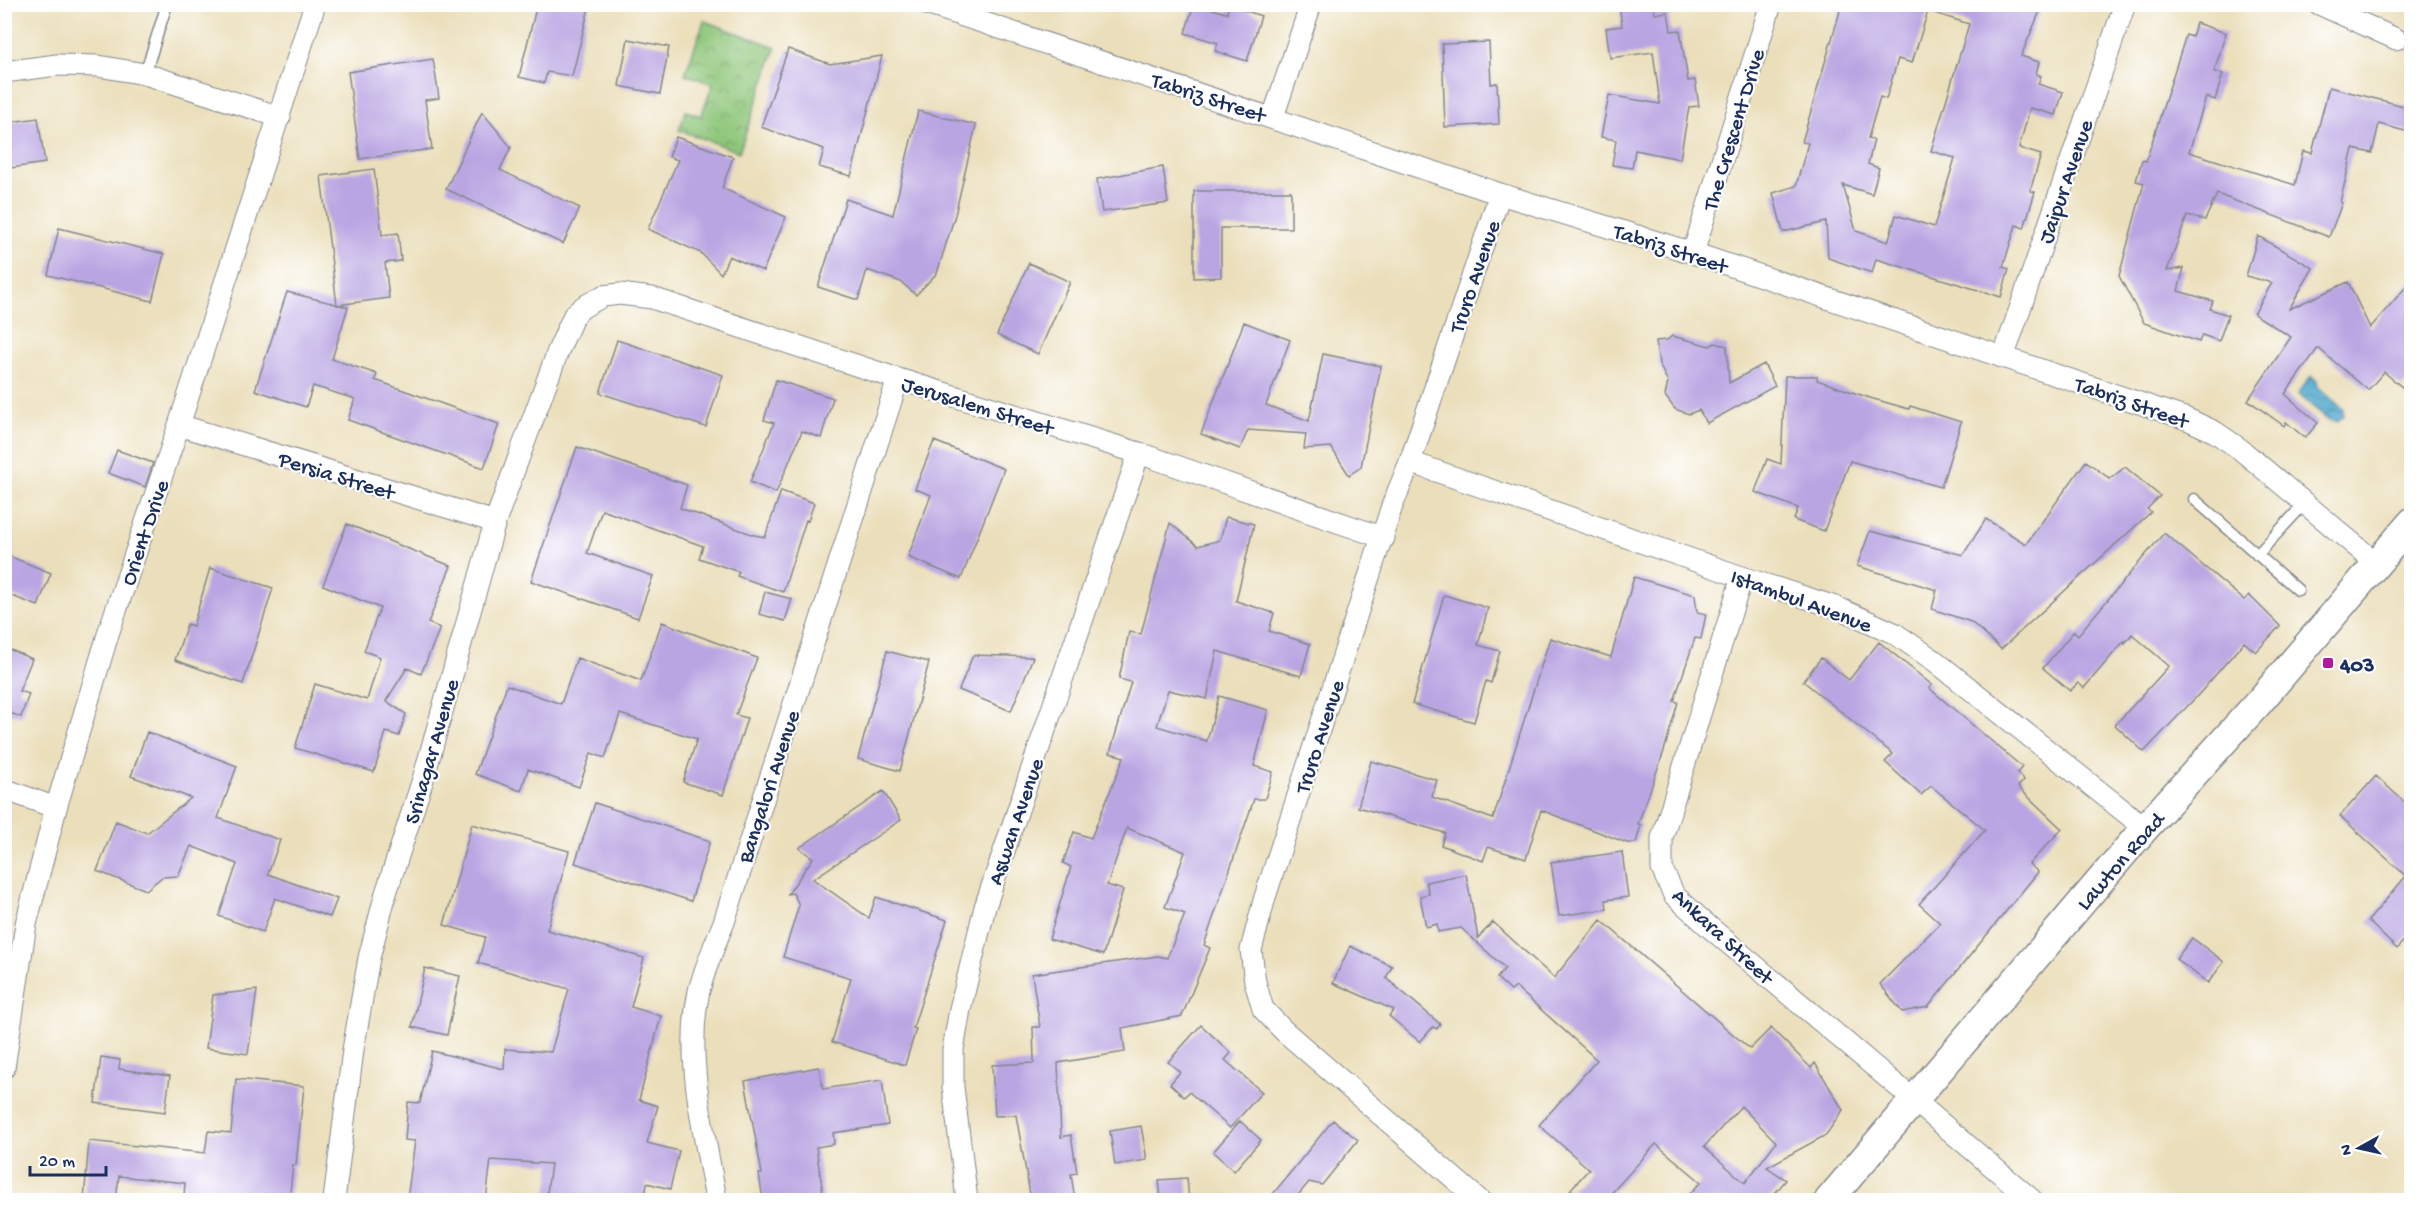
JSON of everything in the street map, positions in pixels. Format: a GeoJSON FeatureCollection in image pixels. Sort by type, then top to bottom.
{"type":"FeatureCollection","features":[{"type":"Feature","properties":{"kind":"street","name":"Orient Drive"},"geometry":{"type":"LineString","coordinates":[[4,1068],[26,924],[56,808],[109,631],[179,425],[315,4]]}},
{"type":"Feature","properties":{"kind":"street","name":"Tabriz Street"},"geometry":{"type":"LineString","coordinates":[[927,4],[949,8],[1500,194],[1693,253],[2187,419],[2215,432],[2240,449],[2376,563]]}},
{"type":"Feature","properties":{"kind":"street"},"geometry":{"type":"LineString","coordinates":[[1273,117],[1311,4]]}},
{"type":"Feature","properties":{"kind":"street","name":"The Crescent Drive"},"geometry":{"type":"LineString","coordinates":[[1693,253],[1771,4]]}},
{"type":"Feature","properties":{"kind":"street","name":"Jaipur Avenue"},"geometry":{"type":"LineString","coordinates":[[2003,358],[2125,4]]}},
{"type":"Feature","properties":{"kind":"street"},"geometry":{"type":"LineString","coordinates":[[2319,4],[2396,39]]}},
{"type":"Feature","properties":{"kind":"street"},"geometry":{"type":"LineString","coordinates":[[4,72],[57,65],[98,66],[145,74],[280,117]]}},
{"type":"Feature","properties":{"kind":"street","name":"Truro Avenue"},"geometry":{"type":"LineString","coordinates":[[1479,1200],[1283,1030],[1263,1009],[1251,950],[1265,897],[1384,538],[1392,506],[1410,462],[1500,194]]}},
{"type":"Feature","properties":{"kind":"street","name":"Jerusalem Street"},"geometry":{"type":"LineString","coordinates":[[574,315],[603,296],[620,294],[652,298],[898,379],[1139,453],[1384,538]]}},
{"type":"Feature","properties":{"kind":"street","name":"Srinagar Avenue"},"geometry":{"type":"LineString","coordinates":[[334,1200],[353,1050],[369,958],[386,893],[424,776],[495,522],[558,351],[574,315]]}},
{"type":"Feature","properties":{"kind":"street","name":"Bangalori Avenue"},"geometry":{"type":"LineString","coordinates":[[716,1200],[693,1050],[699,991],[724,922],[898,379]]}},
{"type":"Feature","properties":{"kind":"street","name":"Persia Street"},"geometry":{"type":"LineString","coordinates":[[179,425],[495,522]]}},
{"type":"Feature","properties":{"kind":"street","name":"Aswan Avenue"},"geometry":{"type":"LineString","coordinates":[[967,1200],[953,1087],[953,1050],[960,1010],[985,908],[1139,453]]}},
{"type":"Feature","properties":{"kind":"street","name":"Istambul Avenue"},"geometry":{"type":"LineString","coordinates":[[1410,462],[1838,608],[1894,633],[1935,660],[2145,828]]}},
{"type":"Feature","properties":{"kind":"street","name":"Lawton Road"},"geometry":{"type":"LineString","coordinates":[[1829,1200],[2145,828],[2260,701],[2412,522]]}},
{"type":"Feature","properties":{"kind":"street","name":"Ankara Street"},"geometry":{"type":"LineString","coordinates":[[1742,577],[1662,838],[1662,869],[1674,895],[2032,1200]]}},
{"type":"Feature","properties":{"kind":"street"},"geometry":{"type":"LineString","coordinates":[[4,789],[56,808]]}},
{"type":"Feature","properties":{"kind":"lane"},"geometry":{"type":"LineString","coordinates":[[145,74],[167,4]]}},
{"type":"Feature","properties":{"kind":"lane"},"geometry":{"type":"LineString","coordinates":[[2194,499],[2298,590]]}},
{"type":"Feature","properties":{"kind":"lane"},"geometry":{"type":"LineString","coordinates":[[2257,555],[2304,504]]}},
{"type":"Feature","properties":{"kind":"green space"},"geometry":{"type":"Polygon","coordinates":[[[704,21],[776,47],[739,152],[679,130],[686,111],[701,116],[713,84],[685,74],[704,21]]]}},
{"type":"Feature","properties":{"kind":"water"},"geometry":{"type":"Polygon","coordinates":[[[2311,376],[2317,381],[2316,385],[2343,409],[2343,416],[2337,422],[2329,420],[2298,394],[2311,376]]]}},
{"type":"Feature","properties":{"kind":"building"},"geometry":{"type":"Polygon","coordinates":[[[537,4],[590,4],[572,76],[547,72],[544,83],[519,77],[537,4]]]}},
{"type":"Feature","properties":{"kind":"building"},"geometry":{"type":"Polygon","coordinates":[[[1194,4],[1227,13],[1229,5],[1261,16],[1247,61],[1215,51],[1218,43],[1185,33],[1194,4]]]}},
{"type":"Feature","properties":{"kind":"building"},"geometry":{"type":"Polygon","coordinates":[[[1619,4],[1650,4],[1650,7],[1654,7],[1655,14],[1668,12],[1671,31],[1680,30],[1688,81],[1695,80],[1699,106],[1689,107],[1680,159],[1635,150],[1632,168],[1612,165],[1616,140],[1601,137],[1609,95],[1660,104],[1653,52],[1610,58],[1606,28],[1622,26],[1619,4]]]}},
{"type":"Feature","properties":{"kind":"building"},"geometry":{"type":"Polygon","coordinates":[[[1842,4],[2043,4],[2021,56],[2039,62],[2036,74],[2041,76],[2038,84],[2063,92],[2056,115],[2030,108],[2019,148],[2041,155],[2030,191],[2035,192],[2024,228],[2016,225],[2003,267],[2009,269],[2001,297],[1876,259],[1872,273],[1828,258],[1826,222],[1783,232],[1773,193],[1796,186],[1808,143],[1802,142],[1842,4]],[[1928,11],[1912,63],[1898,59],[1886,99],[1880,97],[1868,138],[1874,140],[1868,164],[1879,168],[1872,194],[1843,185],[1856,231],[1888,242],[1896,215],[1934,227],[1955,158],[1931,151],[1969,24],[1928,11]]]}},
{"type":"Feature","properties":{"kind":"building"},"geometry":{"type":"Polygon","coordinates":[[[2196,23],[2226,33],[2214,72],[2223,74],[2215,100],[2206,97],[2189,152],[2295,185],[2303,151],[2312,153],[2329,87],[2412,108],[2412,133],[2379,124],[2372,153],[2353,149],[2340,202],[2342,203],[2329,237],[2217,194],[2205,220],[2187,216],[2167,271],[2184,268],[2178,291],[2213,301],[2210,309],[2228,315],[2219,341],[2202,335],[2199,342],[2144,323],[2119,276],[2144,183],[2136,181],[2142,160],[2146,161],[2186,35],[2192,37],[2196,23]]]}},
{"type":"Feature","properties":{"kind":"building"},"geometry":{"type":"Polygon","coordinates":[[[628,39],[669,47],[660,94],[619,86],[628,39]]]}},
{"type":"Feature","properties":{"kind":"building"},"geometry":{"type":"Polygon","coordinates":[[[1489,42],[1491,84],[1497,83],[1499,124],[1445,127],[1442,44],[1489,42]]]}},
{"type":"Feature","properties":{"kind":"building"},"geometry":{"type":"Polygon","coordinates":[[[788,49],[830,64],[882,56],[851,176],[819,167],[824,149],[761,127],[788,49]]]}},
{"type":"Feature","properties":{"kind":"building"},"geometry":{"type":"Polygon","coordinates":[[[433,59],[439,98],[425,100],[432,149],[360,159],[348,72],[433,59]]]}},
{"type":"Feature","properties":{"kind":"building"},"geometry":{"type":"Polygon","coordinates":[[[918,111],[976,125],[955,215],[937,273],[916,295],[901,282],[867,270],[858,300],[818,287],[846,199],[893,215],[918,111]]]}},
{"type":"Feature","properties":{"kind":"building"},"geometry":{"type":"Polygon","coordinates":[[[482,112],[511,147],[500,170],[580,208],[563,244],[446,189],[482,112]]]}},
{"type":"Feature","properties":{"kind":"building"},"geometry":{"type":"Polygon","coordinates":[[[38,118],[45,163],[4,169],[4,123],[38,118]]]}},
{"type":"Feature","properties":{"kind":"building"},"geometry":{"type":"Polygon","coordinates":[[[676,137],[733,157],[722,188],[786,217],[763,271],[729,256],[721,274],[701,253],[648,229],[678,160],[669,157],[676,137]]]}},
{"type":"Feature","properties":{"kind":"building"},"geometry":{"type":"Polygon","coordinates":[[[1163,167],[1168,203],[1102,212],[1097,179],[1163,167]]]}},
{"type":"Feature","properties":{"kind":"building"},"geometry":{"type":"Polygon","coordinates":[[[374,169],[382,235],[398,233],[401,261],[385,263],[389,298],[337,305],[321,176],[374,169]]]}},
{"type":"Feature","properties":{"kind":"building"},"geometry":{"type":"Polygon","coordinates":[[[1194,191],[1291,191],[1291,228],[1221,228],[1221,277],[1194,278],[1194,191]]]}},
{"type":"Feature","properties":{"kind":"building"},"geometry":{"type":"Polygon","coordinates":[[[59,228],[164,254],[152,301],[48,275],[59,228]]]}},
{"type":"Feature","properties":{"kind":"building"},"geometry":{"type":"Polygon","coordinates":[[[2258,236],[2313,268],[2289,309],[2348,282],[2370,328],[2412,280],[2412,377],[2402,387],[2384,372],[2368,390],[2318,348],[2285,394],[2318,423],[2305,438],[2286,422],[2284,426],[2248,400],[2291,337],[2254,314],[2272,283],[2246,276],[2258,236]]]}},
{"type":"Feature","properties":{"kind":"building"},"geometry":{"type":"Polygon","coordinates":[[[1029,263],[1070,282],[1038,354],[997,335],[1029,263]]]}},
{"type":"Feature","properties":{"kind":"building"},"geometry":{"type":"Polygon","coordinates":[[[287,292],[348,307],[332,359],[377,374],[375,380],[499,424],[484,468],[348,420],[355,399],[313,386],[306,407],[255,390],[287,292]]]}},
{"type":"Feature","properties":{"kind":"building"},"geometry":{"type":"Polygon","coordinates":[[[1244,322],[1290,340],[1266,405],[1309,421],[1323,354],[1381,366],[1361,467],[1349,475],[1331,447],[1304,449],[1306,434],[1248,430],[1240,449],[1201,434],[1244,322]]]}},
{"type":"Feature","properties":{"kind":"building"},"geometry":{"type":"Polygon","coordinates":[[[1672,336],[1710,346],[1715,343],[1727,346],[1729,383],[1764,364],[1775,386],[1707,423],[1699,410],[1689,414],[1675,409],[1665,396],[1668,382],[1659,364],[1656,341],[1667,340],[1672,336]]]}},
{"type":"Feature","properties":{"kind":"building"},"geometry":{"type":"Polygon","coordinates":[[[617,340],[723,375],[706,427],[600,393],[617,340]]]}},
{"type":"Feature","properties":{"kind":"building"},"geometry":{"type":"Polygon","coordinates":[[[1785,376],[1817,376],[1817,380],[1870,398],[1909,409],[1910,406],[1961,422],[1941,487],[1850,461],[1824,531],[1794,520],[1798,508],[1755,492],[1767,459],[1781,464],[1785,376]]]}},
{"type":"Feature","properties":{"kind":"building"},"geometry":{"type":"Polygon","coordinates":[[[776,380],[833,398],[821,438],[802,431],[776,493],[750,482],[774,423],[764,420],[776,380]]]}},
{"type":"Feature","properties":{"kind":"building"},"geometry":{"type":"Polygon","coordinates":[[[934,441],[1004,469],[961,579],[908,557],[931,495],[915,489],[934,441]]]}},
{"type":"Feature","properties":{"kind":"building"},"geometry":{"type":"Polygon","coordinates":[[[577,447],[687,485],[680,508],[754,535],[765,537],[781,491],[814,503],[808,521],[806,520],[783,592],[737,576],[739,572],[699,558],[703,546],[602,510],[587,553],[653,576],[638,618],[531,581],[577,447]]]}},
{"type":"Feature","properties":{"kind":"building"},"geometry":{"type":"Polygon","coordinates":[[[117,450],[153,463],[145,487],[108,473],[117,450]]]}},
{"type":"Feature","properties":{"kind":"building"},"geometry":{"type":"Polygon","coordinates":[[[2086,461],[2110,479],[2125,467],[2160,496],[2147,509],[2151,512],[2001,649],[1971,622],[1932,609],[1937,590],[1857,566],[1870,531],[1963,555],[1986,519],[2026,544],[2086,461]]]}},
{"type":"Feature","properties":{"kind":"building"},"geometry":{"type":"Polygon","coordinates":[[[1226,517],[1254,524],[1236,601],[1274,613],[1269,631],[1310,644],[1301,676],[1217,651],[1207,699],[1168,690],[1157,726],[1207,741],[1219,696],[1268,710],[1254,766],[1273,772],[1265,799],[1254,799],[1204,945],[1210,948],[1182,1016],[1122,1028],[1125,1052],[1058,1063],[1061,1137],[1071,1135],[1077,1173],[1071,1174],[1075,1200],[1031,1200],[1016,1115],[995,1116],[992,1065],[1034,1063],[1033,1027],[1040,1027],[1032,974],[1158,956],[1167,958],[1185,914],[1165,907],[1185,852],[1127,828],[1107,885],[1123,890],[1103,955],[1049,939],[1071,867],[1063,863],[1074,832],[1091,838],[1124,757],[1110,753],[1131,682],[1119,679],[1129,632],[1141,634],[1170,523],[1198,546],[1220,540],[1226,517]]]}},
{"type":"Feature","properties":{"kind":"building"},"geometry":{"type":"Polygon","coordinates":[[[347,524],[451,566],[428,623],[440,628],[421,674],[407,668],[386,701],[406,714],[399,736],[386,732],[374,772],[295,748],[315,684],[367,700],[380,657],[364,651],[380,608],[323,585],[347,524]]]}},
{"type":"Feature","properties":{"kind":"building"},"geometry":{"type":"Polygon","coordinates":[[[2164,533],[2244,600],[2249,595],[2280,626],[2256,652],[2244,642],[2144,752],[2115,725],[2169,666],[2132,634],[2084,688],[2078,683],[2070,691],[2043,668],[2074,631],[2078,635],[2164,533]]]}},
{"type":"Feature","properties":{"kind":"building"},"geometry":{"type":"Polygon","coordinates":[[[4,554],[51,573],[38,606],[4,593],[4,554]]]}},
{"type":"Feature","properties":{"kind":"building"},"geometry":{"type":"Polygon","coordinates":[[[210,568],[273,588],[243,684],[175,660],[187,624],[193,626],[210,568]]]}},
{"type":"Feature","properties":{"kind":"building"},"geometry":{"type":"Polygon","coordinates":[[[1634,577],[1695,595],[1697,612],[1706,614],[1701,639],[1695,638],[1674,701],[1678,702],[1664,751],[1638,824],[1641,825],[1636,843],[1627,843],[1541,810],[1526,859],[1488,847],[1483,861],[1441,845],[1445,833],[1358,807],[1371,761],[1437,780],[1432,797],[1493,819],[1550,638],[1611,657],[1634,577]]]}},
{"type":"Feature","properties":{"kind":"building"},"geometry":{"type":"Polygon","coordinates":[[[765,592],[792,599],[785,621],[759,614],[765,592]]]}},
{"type":"Feature","properties":{"kind":"building"},"geometry":{"type":"Polygon","coordinates":[[[1444,595],[1488,608],[1478,645],[1500,651],[1491,683],[1486,681],[1474,722],[1412,704],[1444,595]]]}},
{"type":"Feature","properties":{"kind":"building"},"geometry":{"type":"Polygon","coordinates":[[[662,622],[757,658],[736,715],[747,718],[723,795],[683,782],[697,739],[620,714],[605,758],[591,753],[579,787],[528,769],[521,791],[475,774],[507,685],[561,704],[577,658],[641,681],[662,622]]]}},
{"type":"Feature","properties":{"kind":"building"},"geometry":{"type":"Polygon","coordinates":[[[1879,642],[1932,685],[1929,688],[2022,767],[2017,773],[2024,780],[2018,787],[2062,829],[2029,864],[2038,872],[1928,1007],[1902,1012],[1880,984],[1940,923],[1919,904],[1985,830],[1931,786],[1921,795],[1885,762],[1893,754],[1803,681],[1821,658],[1849,680],[1879,642]]]}},
{"type":"Feature","properties":{"kind":"building"},"geometry":{"type":"Polygon","coordinates":[[[4,647],[32,659],[19,691],[29,694],[21,717],[10,713],[5,725],[4,647]]]}},
{"type":"Feature","properties":{"kind":"building"},"geometry":{"type":"Polygon","coordinates":[[[887,651],[929,662],[900,771],[858,759],[887,651]]]}},
{"type":"Feature","properties":{"kind":"building"},"geometry":{"type":"Polygon","coordinates":[[[973,655],[1033,657],[1011,711],[959,690],[973,655]]]}},
{"type":"Feature","properties":{"kind":"building"},"geometry":{"type":"Polygon","coordinates":[[[147,732],[237,766],[218,818],[280,840],[268,874],[337,899],[330,917],[275,898],[263,932],[219,916],[237,864],[191,846],[178,876],[162,877],[146,890],[97,871],[116,821],[147,833],[191,798],[131,776],[147,732]]]}},
{"type":"Feature","properties":{"kind":"building"},"geometry":{"type":"Polygon","coordinates":[[[2376,776],[2412,809],[2412,930],[2397,949],[2368,921],[2406,876],[2340,816],[2376,776]]]}},
{"type":"Feature","properties":{"kind":"building"},"geometry":{"type":"Polygon","coordinates":[[[883,791],[901,820],[813,879],[869,918],[876,897],[947,920],[913,1028],[916,1029],[905,1065],[832,1042],[851,978],[783,957],[799,905],[793,893],[788,894],[813,858],[799,848],[883,791]]]}},
{"type":"Feature","properties":{"kind":"building"},"geometry":{"type":"Polygon","coordinates":[[[595,803],[710,841],[691,901],[575,863],[595,803]]]}},
{"type":"Feature","properties":{"kind":"building"},"geometry":{"type":"Polygon","coordinates":[[[472,824],[569,851],[547,930],[644,958],[631,1007],[661,1016],[639,1100],[658,1106],[647,1143],[679,1151],[670,1189],[647,1183],[645,1200],[546,1200],[551,1164],[491,1160],[486,1200],[444,1197],[444,1200],[407,1200],[415,1141],[405,1140],[408,1102],[420,1103],[432,1051],[504,1069],[505,1049],[551,1052],[569,989],[478,963],[485,937],[444,925],[472,824]]]}},
{"type":"Feature","properties":{"kind":"building"},"geometry":{"type":"Polygon","coordinates":[[[1622,852],[1628,897],[1606,900],[1607,909],[1559,916],[1551,862],[1622,852]]]}},
{"type":"Feature","properties":{"kind":"building"},"geometry":{"type":"Polygon","coordinates":[[[1466,874],[1478,938],[1493,922],[1554,978],[1601,920],[1750,1049],[1771,1028],[1811,1068],[1815,1063],[1843,1110],[1826,1135],[1767,1167],[1786,1180],[1769,1200],[1684,1200],[1701,1182],[1656,1144],[1606,1199],[1570,1190],[1589,1169],[1539,1125],[1597,1060],[1516,987],[1511,991],[1497,978],[1505,968],[1461,928],[1438,932],[1437,924],[1426,927],[1420,896],[1429,894],[1426,882],[1466,874]],[[1741,1106],[1704,1147],[1745,1183],[1776,1142],[1741,1106]]]}},
{"type":"Feature","properties":{"kind":"building"},"geometry":{"type":"Polygon","coordinates":[[[2192,938],[2224,962],[2208,983],[2176,959],[2192,938]]]}},
{"type":"Feature","properties":{"kind":"building"},"geometry":{"type":"Polygon","coordinates":[[[1350,946],[1392,966],[1386,978],[1440,1024],[1437,1029],[1433,1027],[1420,1042],[1389,1016],[1394,1010],[1333,983],[1350,946]]]}},
{"type":"Feature","properties":{"kind":"building"},"geometry":{"type":"Polygon","coordinates":[[[425,968],[460,976],[447,1035],[412,1027],[425,968]]]}},
{"type":"Feature","properties":{"kind":"building"},"geometry":{"type":"Polygon","coordinates":[[[257,990],[248,1054],[206,1048],[213,995],[257,990]]]}},
{"type":"Feature","properties":{"kind":"building"},"geometry":{"type":"Polygon","coordinates":[[[1201,1025],[1231,1053],[1225,1060],[1262,1092],[1230,1128],[1189,1092],[1184,1097],[1170,1084],[1180,1072],[1168,1062],[1201,1025]]]}},
{"type":"Feature","properties":{"kind":"building"},"geometry":{"type":"Polygon","coordinates":[[[101,1057],[120,1060],[119,1069],[170,1076],[165,1112],[95,1103],[101,1057]]]}},
{"type":"Feature","properties":{"kind":"building"},"geometry":{"type":"Polygon","coordinates":[[[819,1067],[823,1089],[882,1080],[888,1125],[833,1133],[834,1144],[816,1147],[824,1200],[763,1200],[759,1174],[762,1174],[745,1081],[819,1067]]]}},
{"type":"Feature","properties":{"kind":"building"},"geometry":{"type":"Polygon","coordinates":[[[236,1079],[304,1086],[296,1165],[293,1165],[289,1200],[226,1197],[226,1200],[184,1196],[185,1183],[119,1176],[116,1200],[84,1200],[89,1141],[205,1153],[208,1131],[231,1133],[236,1079]]]}},
{"type":"Feature","properties":{"kind":"building"},"geometry":{"type":"Polygon","coordinates":[[[1333,1120],[1358,1140],[1322,1185],[1309,1182],[1294,1200],[1268,1200],[1333,1120]]]}},
{"type":"Feature","properties":{"kind":"building"},"geometry":{"type":"Polygon","coordinates":[[[1240,1121],[1261,1140],[1234,1171],[1213,1152],[1240,1121]]]}},
{"type":"Feature","properties":{"kind":"building"},"geometry":{"type":"Polygon","coordinates":[[[1141,1126],[1147,1160],[1115,1165],[1110,1131],[1141,1126]]]}},
{"type":"Feature","properties":{"kind":"building"},"geometry":{"type":"Polygon","coordinates":[[[1187,1178],[1189,1200],[1161,1200],[1159,1180],[1187,1178]]]}},
{"type":"Feature","properties":{"kind":"place","name":"403"},"geometry":{"type":"Point","coordinates":[2328,663]}}]}
